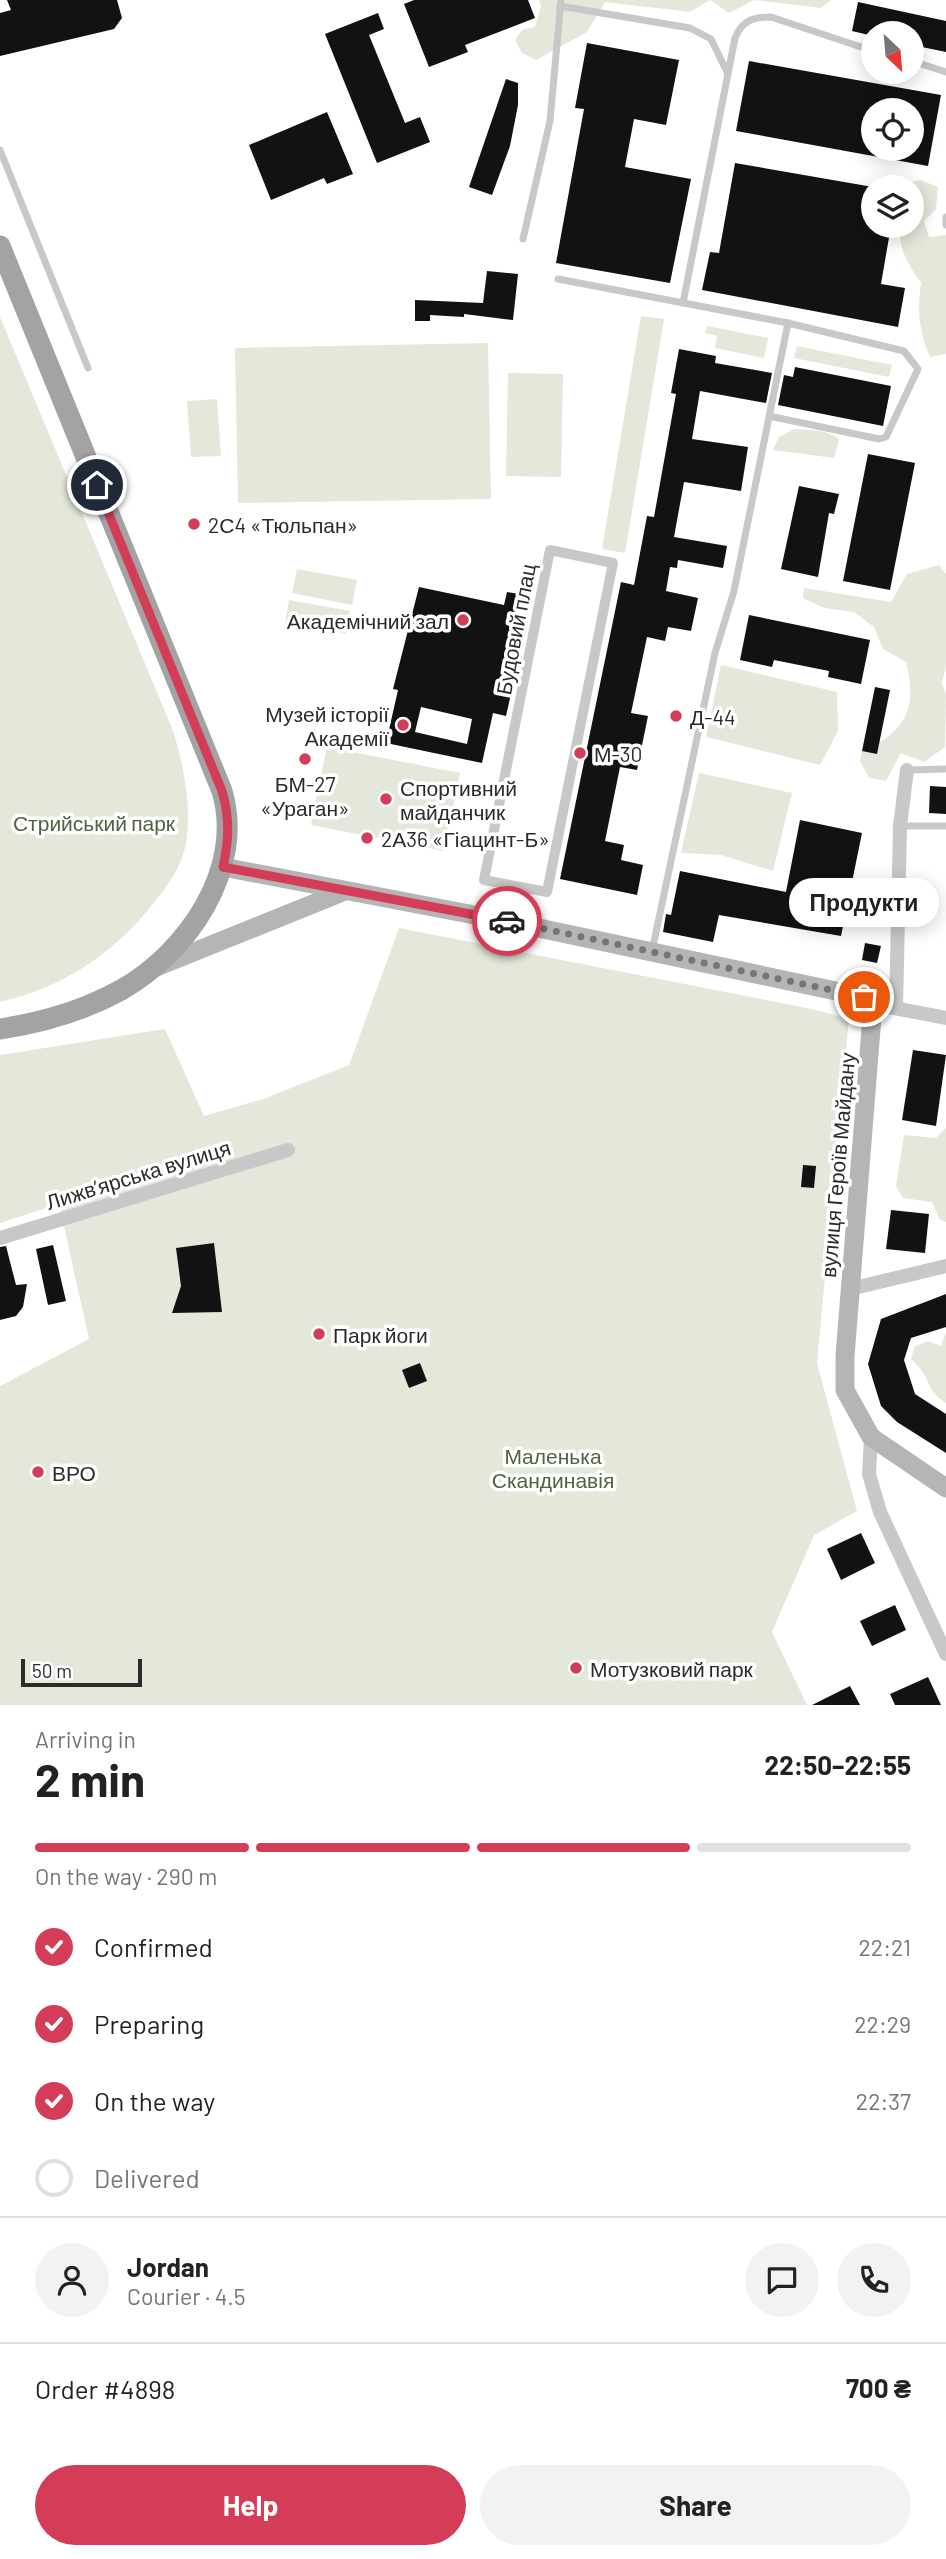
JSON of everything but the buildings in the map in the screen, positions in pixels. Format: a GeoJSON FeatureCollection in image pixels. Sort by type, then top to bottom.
{"type":"FeatureCollection","features":[{"type":"Feature","properties":{"kind":"main road"},"geometry":{"type":"LineString","coordinates":[[0,246],[228,810],[229,832],[223,867],[210,897],[191,925],[150,970]]}},
{"type":"Feature","properties":{"kind":"main road"},"geometry":{"type":"LineString","coordinates":[[223,867],[506,921],[864,997],[873,1004]]}},
{"type":"Feature","properties":{"kind":"main road"},"geometry":{"type":"LineString","coordinates":[[0,1029],[97,1002],[150,970],[345,891]]}},
{"type":"Feature","properties":{"kind":"main road","name":"вулиця Героїв Майдану"},"geometry":{"type":"LineString","coordinates":[[873,1004],[850,1289],[845,1390],[871,1437],[946,1488]]}},
{"type":"Feature","properties":{"kind":"street","name":"Будовий плац"},"geometry":{"type":"LineString","coordinates":[[550,550],[613,563],[547,892],[514,886],[484,880],[550,550]]}},
{"type":"Feature","properties":{"kind":"street"},"geometry":{"type":"LineString","coordinates":[[896,1008],[900,826],[907,770]]}},
{"type":"Feature","properties":{"kind":"street"},"geometry":{"type":"LineString","coordinates":[[873,1004],[946,1018]]}},
{"type":"Feature","properties":{"kind":"street","name":"Лижвʼярська вулиця"},"geometry":{"type":"LineString","coordinates":[[0,1238],[288,1150]]}},
{"type":"Feature","properties":{"kind":"street"},"geometry":{"type":"LineString","coordinates":[[850,1289],[946,1266]]}},
{"type":"Feature","properties":{"kind":"street"},"geometry":{"type":"LineString","coordinates":[[871,1437],[869,1474],[880,1512],[946,1654]]}},
{"type":"Feature","properties":{"kind":"lane"},"geometry":{"type":"LineString","coordinates":[[523,239],[550,121],[561,3],[690,28],[711,39],[728,74]]}},
{"type":"Feature","properties":{"kind":"lane"},"geometry":{"type":"LineString","coordinates":[[683,303],[740,26],[756,17],[771,17],[861,47]]}},
{"type":"Feature","properties":{"kind":"lane"},"geometry":{"type":"LineString","coordinates":[[924,65],[946,72]]}},
{"type":"Feature","properties":{"kind":"lane"},"geometry":{"type":"LineString","coordinates":[[0,150],[88,368]]}},
{"type":"Feature","properties":{"kind":"lane"},"geometry":{"type":"LineString","coordinates":[[946,217],[946,225]]}},
{"type":"Feature","properties":{"kind":"lane"},"geometry":{"type":"LineString","coordinates":[[558,279],[788,323],[904,351],[918,369],[886,437],[879,439],[769,416]]}},
{"type":"Feature","properties":{"kind":"lane"},"geometry":{"type":"LineString","coordinates":[[652,952],[715,653],[734,591],[788,323]]}},
{"type":"Feature","properties":{"kind":"lane"},"geometry":{"type":"LineString","coordinates":[[907,770],[946,769]]}},
{"type":"Feature","properties":{"kind":"lane"},"geometry":{"type":"LineString","coordinates":[[900,826],[946,826]]}},
{"type":"Feature","properties":{"kind":"lane"},"geometry":{"type":"LineString","coordinates":[[506,921],[514,886]]}},
{"type":"Feature","properties":{"kind":"green space"},"geometry":{"type":"Polygon","coordinates":[[[539,0],[710,0],[690,12],[605,2],[587,32],[536,60],[522,53],[515,40],[522,30],[535,27],[541,6],[539,0]]]}},
{"type":"Feature","properties":{"kind":"green space"},"geometry":{"type":"Polygon","coordinates":[[[710,0],[754,0],[729,13],[710,0]]]}},
{"type":"Feature","properties":{"kind":"green space"},"geometry":{"type":"Polygon","coordinates":[[[754,0],[831,0],[821,8],[754,0]]]}},
{"type":"Feature","properties":{"kind":"green space"},"geometry":{"type":"Polygon","coordinates":[[[924,182],[938,187],[936,209],[924,221],[924,182]]]}},
{"type":"Feature","properties":{"kind":"green space"},"geometry":{"type":"Polygon","coordinates":[[[924,221],[929,237],[946,235],[946,354],[930,357],[920,321],[921,283],[905,256],[900,238],[924,238],[924,221]]]}},
{"type":"Feature","properties":{"kind":"green space"},"geometry":{"type":"Polygon","coordinates":[[[641,316],[664,319],[625,553],[602,549],[641,316]]]}},
{"type":"Feature","properties":{"kind":"green space","name":"Стрийський парк"},"geometry":{"type":"Polygon","coordinates":[[[0,317],[174,733],[184,774],[188,829],[182,858],[175,873],[157,899],[124,935],[88,965],[67,977],[0,1002],[0,317]]]}},
{"type":"Feature","properties":{"kind":"green space"},"geometry":{"type":"Polygon","coordinates":[[[707,326],[768,338],[764,358],[715,348],[717,336],[705,333],[707,326]]]}},
{"type":"Feature","properties":{"kind":"green space"},"geometry":{"type":"Polygon","coordinates":[[[488,343],[491,499],[238,503],[235,348],[488,343]]]}},
{"type":"Feature","properties":{"kind":"green space"},"geometry":{"type":"Polygon","coordinates":[[[797,346],[892,365],[889,377],[794,358],[797,346]]]}},
{"type":"Feature","properties":{"kind":"green space"},"geometry":{"type":"Polygon","coordinates":[[[508,373],[563,374],[561,477],[506,476],[508,373]]]}},
{"type":"Feature","properties":{"kind":"green space"},"geometry":{"type":"Polygon","coordinates":[[[217,399],[221,456],[191,457],[187,401],[217,399]]]}},
{"type":"Feature","properties":{"kind":"green space"},"geometry":{"type":"Polygon","coordinates":[[[794,429],[823,432],[839,439],[834,458],[773,450],[779,437],[794,429]]]}},
{"type":"Feature","properties":{"kind":"green space"},"geometry":{"type":"Polygon","coordinates":[[[939,565],[946,574],[946,666],[942,683],[946,695],[945,747],[924,762],[901,753],[886,781],[869,778],[860,761],[862,751],[889,736],[905,717],[909,706],[906,662],[883,649],[874,627],[854,612],[824,608],[803,598],[804,588],[891,602],[907,574],[939,565]]]}},
{"type":"Feature","properties":{"kind":"green space"},"geometry":{"type":"Polygon","coordinates":[[[297,569],[357,580],[352,605],[292,593],[297,569]]]}},
{"type":"Feature","properties":{"kind":"green space"},"geometry":{"type":"Polygon","coordinates":[[[289,600],[350,611],[346,634],[285,623],[289,600]]]}},
{"type":"Feature","properties":{"kind":"green space"},"geometry":{"type":"Polygon","coordinates":[[[721,665],[837,692],[838,731],[820,765],[706,737],[721,665]]]}},
{"type":"Feature","properties":{"kind":"green space","name":"Спортивний майданчик"},"geometry":{"type":"Polygon","coordinates":[[[327,747],[460,773],[444,851],[311,825],[327,747]]]}},
{"type":"Feature","properties":{"kind":"green space"},"geometry":{"type":"Polygon","coordinates":[[[699,773],[792,793],[773,871],[721,855],[681,853],[699,773]]]}},
{"type":"Feature","properties":{"kind":"green space","name":"Маленька Скандинавія"},"geometry":{"type":"Polygon","coordinates":[[[399,928],[812,1009],[849,1019],[817,1363],[857,1511],[814,1535],[772,1632],[807,1705],[0,1705],[0,1386],[89,1339],[59,1204],[0,1223],[0,1055],[165,1029],[204,1116],[263,1099],[349,1065],[399,928]]]}},
{"type":"Feature","properties":{"kind":"green space"},"geometry":{"type":"Polygon","coordinates":[[[946,1128],[946,1222],[940,1220],[932,1202],[903,1198],[896,1186],[904,1135],[936,1138],[946,1128]]]}},
{"type":"Feature","properties":{"kind":"green space"},"geometry":{"type":"Polygon","coordinates":[[[946,1332],[946,1403],[935,1394],[922,1371],[911,1359],[915,1346],[928,1341],[941,1346],[946,1332]]]}},
{"type":"Feature","properties":{"kind":"way so far"},"geometry":{"type":"LineString","coordinates":[[507,921],[864,997]]}},
{"type":"Feature","properties":{"kind":"place","name":"2С4 «Тюльпан»"},"geometry":{"type":"Point","coordinates":[194,524]}},
{"type":"Feature","properties":{"kind":"place","name":"Академічний зал"},"geometry":{"type":"Point","coordinates":[463,620]}},
{"type":"Feature","properties":{"kind":"place","name":"Д-44"},"geometry":{"type":"Point","coordinates":[676,716]}},
{"type":"Feature","properties":{"kind":"place","name":"Музей історії Академії"},"geometry":{"type":"Point","coordinates":[403,725]}},
{"type":"Feature","properties":{"kind":"place","name":"М-30"},"geometry":{"type":"Point","coordinates":[580,753]}},
{"type":"Feature","properties":{"kind":"place","name":"БМ-27 «Ураган»"},"geometry":{"type":"Point","coordinates":[305,759]}},
{"type":"Feature","properties":{"kind":"place","name":"Спортивний майданчик"},"geometry":{"type":"Point","coordinates":[386,799]}},
{"type":"Feature","properties":{"kind":"place","name":"2А36 «Гіацинт-Б»"},"geometry":{"type":"Point","coordinates":[367,838]}},
{"type":"Feature","properties":{"kind":"place","name":"Продукти"},"geometry":{"type":"Point","coordinates":[864,997]}},
{"type":"Feature","properties":{"kind":"place","name":"Парк йоги"},"geometry":{"type":"Point","coordinates":[319,1334]}},
{"type":"Feature","properties":{"kind":"place","name":"ВРО"},"geometry":{"type":"Point","coordinates":[38,1472]}},
{"type":"Feature","properties":{"kind":"place","name":"Мотузковий парк"},"geometry":{"type":"Point","coordinates":[576,1668]}},
{"type":"Feature","properties":{"kind":"route"},"geometry":{"type":"LineString","coordinates":[[97,485],[222,791],[228,810],[229,832],[223,867],[507,921]]}}]}
